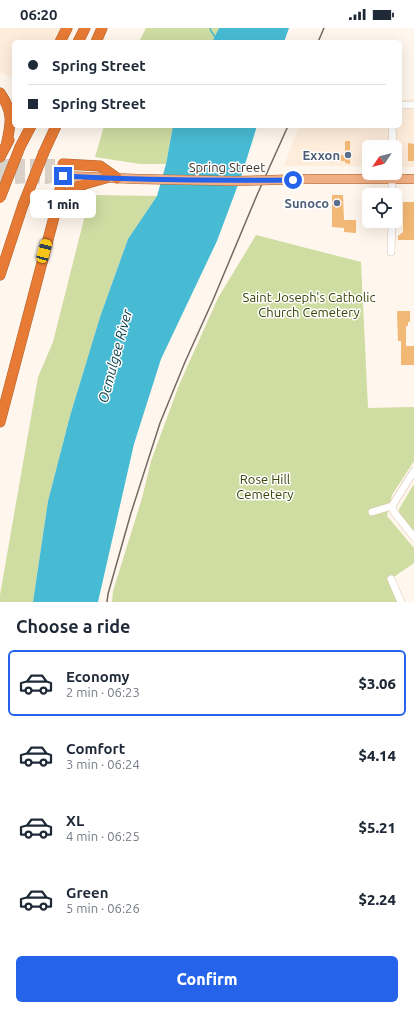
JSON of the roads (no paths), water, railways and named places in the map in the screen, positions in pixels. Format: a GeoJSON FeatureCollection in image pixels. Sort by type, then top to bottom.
{"type":"FeatureCollection","features":[{"type":"Feature","properties":{"kind":"highway"},"geometry":{"type":"LineString","coordinates":[[61,40],[67,28]]}},
{"type":"Feature","properties":{"kind":"highway"},"geometry":{"type":"LineString","coordinates":[[79,40],[85,28]]}},
{"type":"Feature","properties":{"kind":"highway"},"geometry":{"type":"LineString","coordinates":[[97,40],[102,28]]}},
{"type":"Feature","properties":{"kind":"highway"},"geometry":{"type":"LineString","coordinates":[[0,93],[7,103],[11,120],[6,146]]}},
{"type":"Feature","properties":{"kind":"highway"},"geometry":{"type":"LineString","coordinates":[[0,157],[15,128]]}},
{"type":"Feature","properties":{"kind":"highway"},"geometry":{"type":"LineString","coordinates":[[0,198],[20,147],[31,128]]}},
{"type":"Feature","properties":{"kind":"highway"},"geometry":{"type":"LineString","coordinates":[[0,275],[23,205],[55,128]]}},
{"type":"Feature","properties":{"kind":"highway"},"geometry":{"type":"LineString","coordinates":[[63,164],[100,166],[117,178]]}},
{"type":"Feature","properties":{"kind":"highway"},"geometry":{"type":"LineString","coordinates":[[0,422],[54,217],[58,175]]}},
{"type":"Feature","properties":{"kind":"highway"},"geometry":{"type":"LineString","coordinates":[[54,217],[64,199],[73,189],[106,178]]}},
{"type":"Feature","properties":{"kind":"main road","name":"Spring Street"},"geometry":{"type":"LineString","coordinates":[[58,175],[106,178],[234,181],[362,177]]}},
{"type":"Feature","properties":{"kind":"main road","name":"Spring Street"},"geometry":{"type":"LineString","coordinates":[[402,177],[414,179]]}},
{"type":"Feature","properties":{"kind":"street"},"geometry":{"type":"LineString","coordinates":[[402,105],[414,105]]}},
{"type":"Feature","properties":{"kind":"street"},"geometry":{"type":"LineString","coordinates":[[392,128],[393,140]]}},
{"type":"Feature","properties":{"kind":"street"},"geometry":{"type":"LineString","coordinates":[[391,252],[392,228]]}},
{"type":"Feature","properties":{"kind":"street"},"geometry":{"type":"LineString","coordinates":[[372,512],[392,506],[414,471]]}},
{"type":"Feature","properties":{"kind":"street"},"geometry":{"type":"LineString","coordinates":[[392,506],[394,512],[414,537]]}},
{"type":"Feature","properties":{"kind":"street"},"geometry":{"type":"LineString","coordinates":[[391,579],[401,602]]}},
{"type":"Feature","properties":{"kind":"water"},"geometry":{"type":"Polygon","coordinates":[[[219,28],[289,28],[285,40],[213,40],[219,28]]]}},
{"type":"Feature","properties":{"kind":"water","name":"Ocmulgee River"},"geometry":{"type":"Polygon","coordinates":[[[173,128],[256,128],[242,174],[217,241],[161,359],[134,444],[98,602],[33,602],[48,501],[70,416],[100,317],[128,239],[157,196],[166,164],[173,128]]]}},
{"type":"Feature","properties":{"kind":"waterway"},"geometry":{"type":"LineString","coordinates":[[210,28],[216,38]]}},
{"type":"Feature","properties":{"kind":"tunnel"},"geometry":{"type":"LineString","coordinates":[[0,164],[63,164]]}},
{"type":"Feature","properties":{"kind":"tunnel"},"geometry":{"type":"LineString","coordinates":[[0,172],[46,171],[55,174]]}},
{"type":"Feature","properties":{"kind":"tunnel"},"geometry":{"type":"LineString","coordinates":[[0,180],[27,178],[47,179],[55,177]]}},
{"type":"Feature","properties":{"kind":"railway"},"geometry":{"type":"LineString","coordinates":[[319,40],[324,28]]}},
{"type":"Feature","properties":{"kind":"railway"},"geometry":{"type":"LineString","coordinates":[[107,602],[131,513],[160,423],[287,128]]}},
{"type":"Feature","properties":{"kind":"place","name":"Exxon"},"geometry":{"type":"Point","coordinates":[348,155]}},
{"type":"Feature","properties":{"kind":"place","name":"Sunoco"},"geometry":{"type":"Point","coordinates":[337,203]}},
{"type":"Feature","properties":{"kind":"park label","name":"Saint Joseph's Catholic Church Cemetery"},"geometry":{"type":"Point","coordinates":[309,304]}},
{"type":"Feature","properties":{"kind":"park label","name":"Rose Hill Cemetery"},"geometry":{"type":"Point","coordinates":[265,486]}}]}
